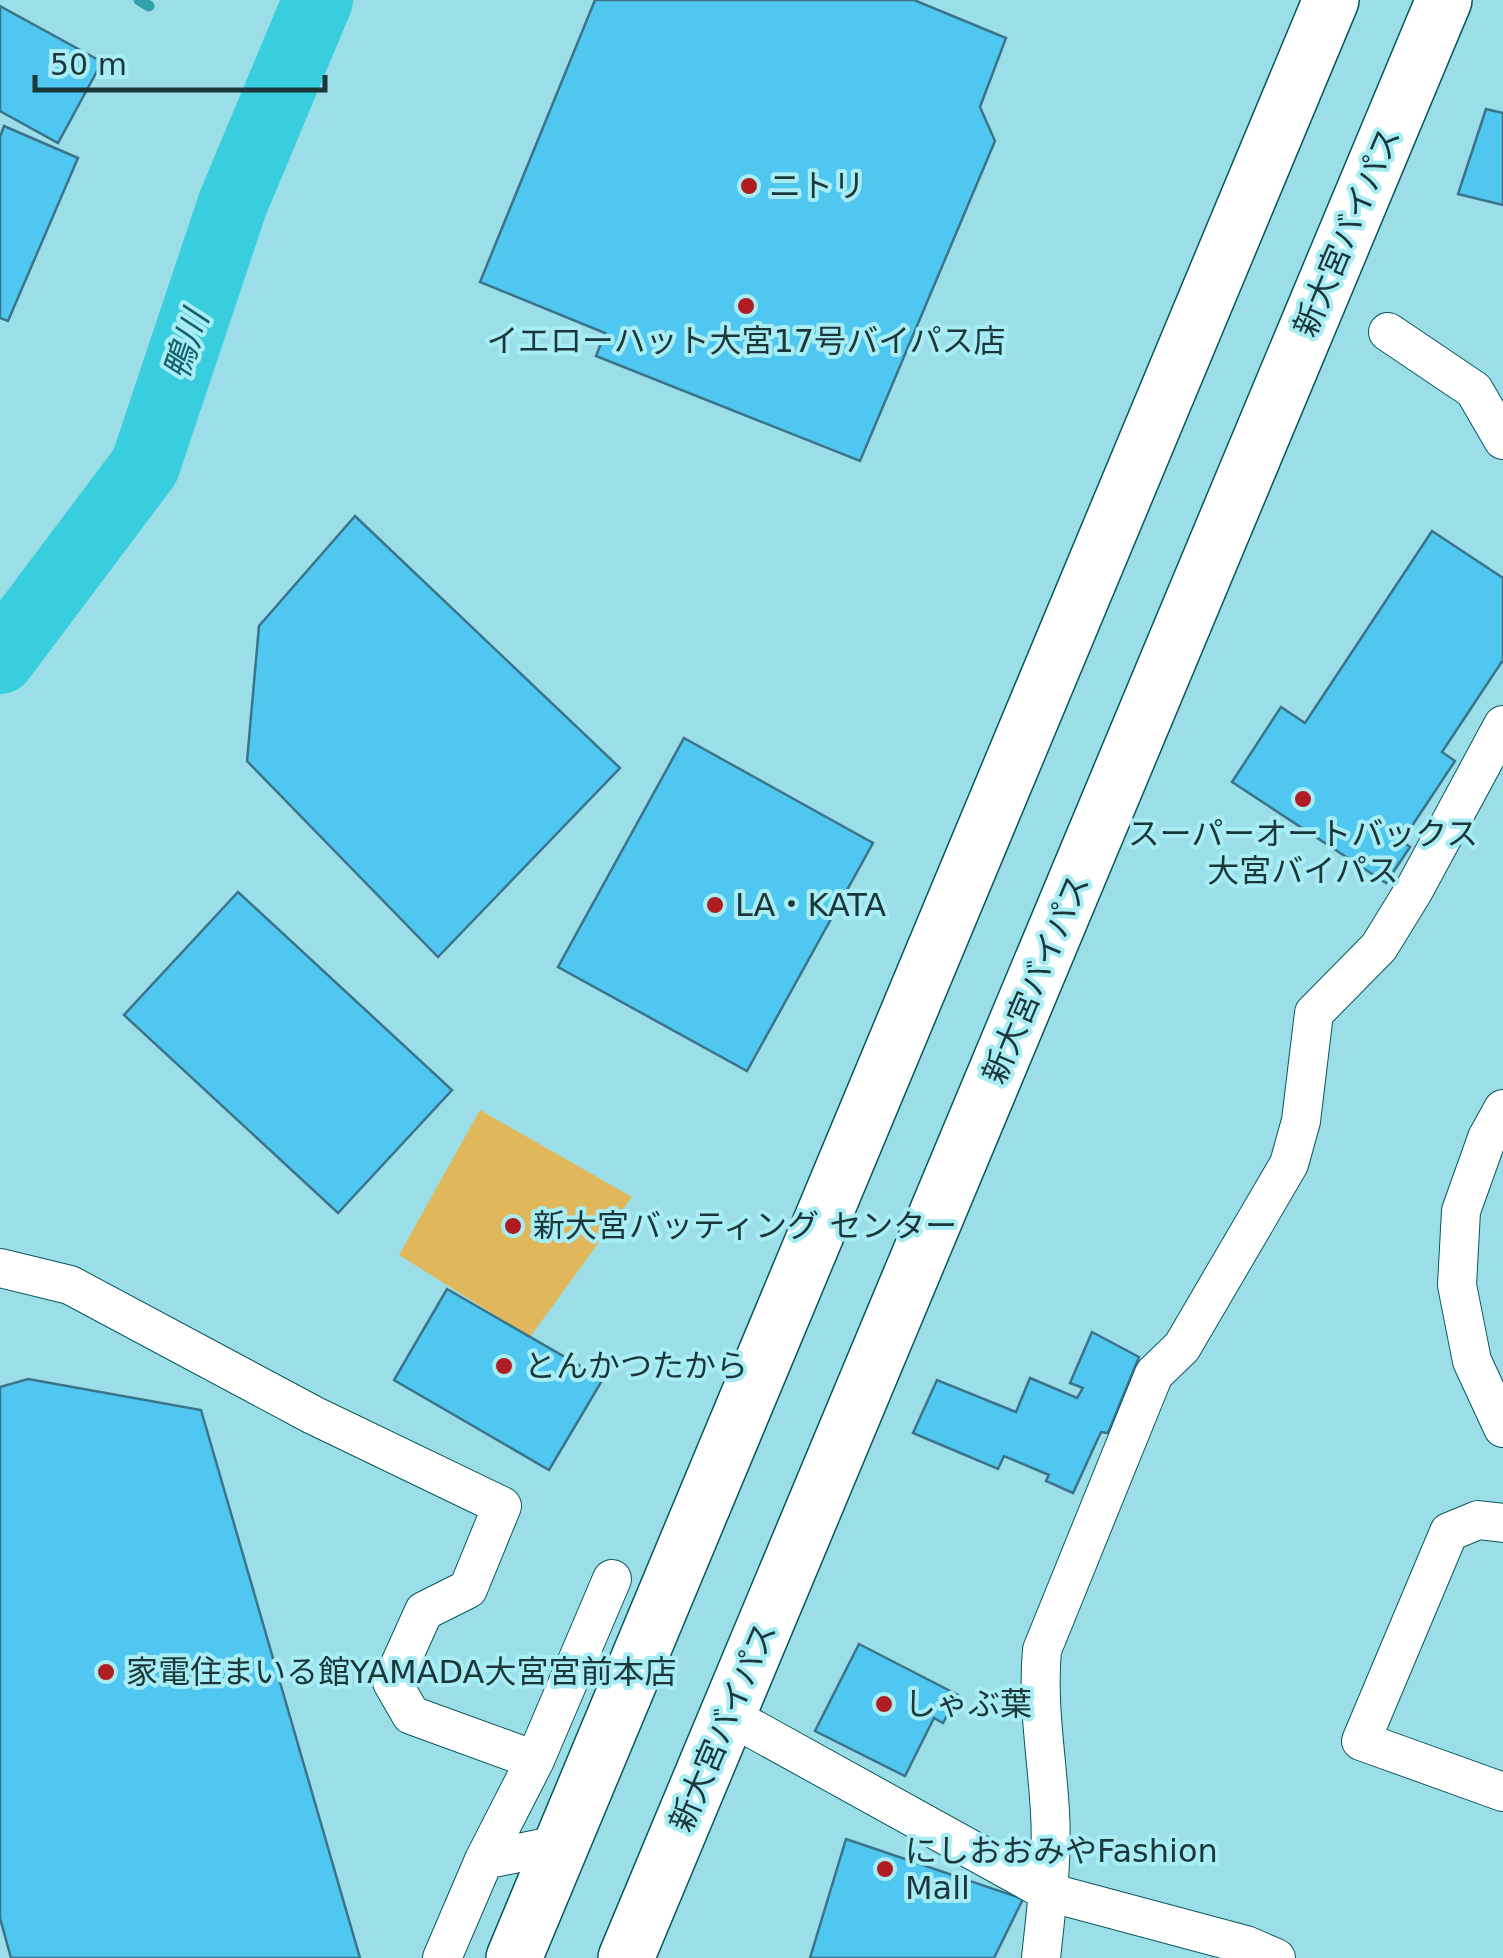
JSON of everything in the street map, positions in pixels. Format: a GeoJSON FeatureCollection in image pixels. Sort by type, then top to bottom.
{"type":"FeatureCollection","features":[{"type":"Feature","properties":{"kind":"highway"},"geometry":{"type":"LineString","coordinates":[[514,1958],[1331,0]]}},
{"type":"Feature","properties":{"kind":"highway","name":"新大宮バイパス"},"geometry":{"type":"LineString","coordinates":[[626,1958],[1444,0]]}},
{"type":"Feature","properties":{"kind":"street"},"geometry":{"type":"LineString","coordinates":[[1388,332],[1474,390],[1503,440]]}},
{"type":"Feature","properties":{"kind":"street"},"geometry":{"type":"LineString","coordinates":[[1040,1958],[1048,1892],[1050,1814],[1038,1692],[1042,1650],[1154,1374],[1182,1346],[1290,1164],[1301,1121],[1314,1013],[1379,947],[1503,725]]}},
{"type":"Feature","properties":{"kind":"street"},"geometry":{"type":"LineString","coordinates":[[1503,1109],[1487,1138],[1461,1211],[1457,1284],[1472,1361],[1503,1428]]}},
{"type":"Feature","properties":{"kind":"street"},"geometry":{"type":"LineString","coordinates":[[0,1268],[70,1286],[313,1415],[502,1506],[468,1589],[424,1612],[392,1682],[411,1715],[535,1760]]}},
{"type":"Feature","properties":{"kind":"street"},"geometry":{"type":"LineString","coordinates":[[1503,1523],[1478,1520],[1449,1532],[1361,1741],[1503,1792]]}},
{"type":"Feature","properties":{"kind":"street"},"geometry":{"type":"LineString","coordinates":[[442,1958],[484,1860],[535,1760],[612,1579]]}},
{"type":"Feature","properties":{"kind":"street"},"geometry":{"type":"LineString","coordinates":[[728,1715],[1048,1892],[1246,1944],[1276,1958]]}},
{"type":"Feature","properties":{"kind":"street"},"geometry":{"type":"LineString","coordinates":[[484,1860],[562,1844]]}},
{"type":"Feature","properties":{"kind":"shaded area","name":"新大宮バッティング センター"},"geometry":{"type":"Polygon","coordinates":[[[480,1110],[632,1197],[530,1337],[399,1255],[480,1110]]]}},
{"type":"Feature","properties":{"kind":"building"},"geometry":{"type":"Polygon","coordinates":[[[595,0],[914,0],[1006,38],[980,107],[995,141],[860,461],[596,356],[605,333],[480,282],[595,0]]]}},
{"type":"Feature","properties":{"kind":"building"},"geometry":{"type":"Polygon","coordinates":[[[0,6],[102,62],[58,143],[0,111],[0,6]]]}},
{"type":"Feature","properties":{"kind":"building"},"geometry":{"type":"Polygon","coordinates":[[[1486,109],[1503,113],[1503,205],[1458,194],[1486,109]]]}},
{"type":"Feature","properties":{"kind":"building"},"geometry":{"type":"Polygon","coordinates":[[[4,126],[78,158],[8,321],[0,318],[0,137],[4,126]]]}},
{"type":"Feature","properties":{"kind":"building"},"geometry":{"type":"Polygon","coordinates":[[[355,516],[620,768],[438,957],[247,761],[259,626],[355,516]]]}},
{"type":"Feature","properties":{"kind":"building"},"geometry":{"type":"Polygon","coordinates":[[[1432,531],[1503,578],[1503,660],[1442,752],[1455,761],[1402,841],[1410,847],[1386,883],[1232,782],[1281,707],[1305,723],[1432,531]]]}},
{"type":"Feature","properties":{"kind":"building","name":"LA・KATA"},"geometry":{"type":"Polygon","coordinates":[[[684,738],[873,843],[747,1071],[558,967],[684,738]]]}},
{"type":"Feature","properties":{"kind":"building"},"geometry":{"type":"Polygon","coordinates":[[[238,892],[452,1090],[338,1213],[124,1015],[238,892]]]}},
{"type":"Feature","properties":{"kind":"building"},"geometry":{"type":"Polygon","coordinates":[[[447,1289],[603,1379],[549,1470],[394,1380],[447,1289]]]}},
{"type":"Feature","properties":{"kind":"building"},"geometry":{"type":"Polygon","coordinates":[[[1092,1332],[1139,1357],[1108,1433],[1101,1432],[1073,1493],[1046,1481],[1049,1475],[1004,1456],[998,1469],[913,1433],[937,1380],[1016,1412],[1030,1378],[1077,1398],[1083,1388],[1070,1383],[1092,1332]]]}},
{"type":"Feature","properties":{"kind":"building"},"geometry":{"type":"Polygon","coordinates":[[[28,1379],[201,1410],[360,1958],[11,1958],[0,1918],[0,1387],[28,1379]]]}},
{"type":"Feature","properties":{"kind":"building"},"geometry":{"type":"Polygon","coordinates":[[[859,1644],[958,1695],[943,1723],[934,1718],[905,1776],[815,1731],[859,1644]]]}},
{"type":"Feature","properties":{"kind":"building","name":"にしおおみやFashion Mall"},"geometry":{"type":"Polygon","coordinates":[[[846,1839],[1023,1899],[994,1958],[810,1958],[846,1839]]]}},
{"type":"Feature","properties":{"kind":"waterway"},"geometry":{"type":"LineString","coordinates":[[139,0],[149,6]]}},
{"type":"Feature","properties":{"kind":"waterway","name":"鴨川"},"geometry":{"type":"LineString","coordinates":[[0,659],[145,466],[233,203],[318,0]]}},
{"type":"Feature","properties":{"kind":"place","name":"ニトリ"},"geometry":{"type":"Point","coordinates":[749,186]}},
{"type":"Feature","properties":{"kind":"place","name":"イエローハット大宮17号バイパス店"},"geometry":{"type":"Point","coordinates":[746,306]}},
{"type":"Feature","properties":{"kind":"place","name":"スーパーオートバックス 大宮バイパス"},"geometry":{"type":"Point","coordinates":[1303,799]}},
{"type":"Feature","properties":{"kind":"place","name":"LA・KATA"},"geometry":{"type":"Point","coordinates":[715,905]}},
{"type":"Feature","properties":{"kind":"place","name":"新大宮バッティング センター"},"geometry":{"type":"Point","coordinates":[513,1226]}},
{"type":"Feature","properties":{"kind":"place","name":"とんかつたから"},"geometry":{"type":"Point","coordinates":[504,1366]}},
{"type":"Feature","properties":{"kind":"place","name":"家電住まいる館YAMADA大宮宮前本店"},"geometry":{"type":"Point","coordinates":[106,1672]}},
{"type":"Feature","properties":{"kind":"place","name":"しゃぶ葉"},"geometry":{"type":"Point","coordinates":[884,1704]}},
{"type":"Feature","properties":{"kind":"place","name":"にしおおみやFashion Mall"},"geometry":{"type":"Point","coordinates":[885,1869]}}]}
